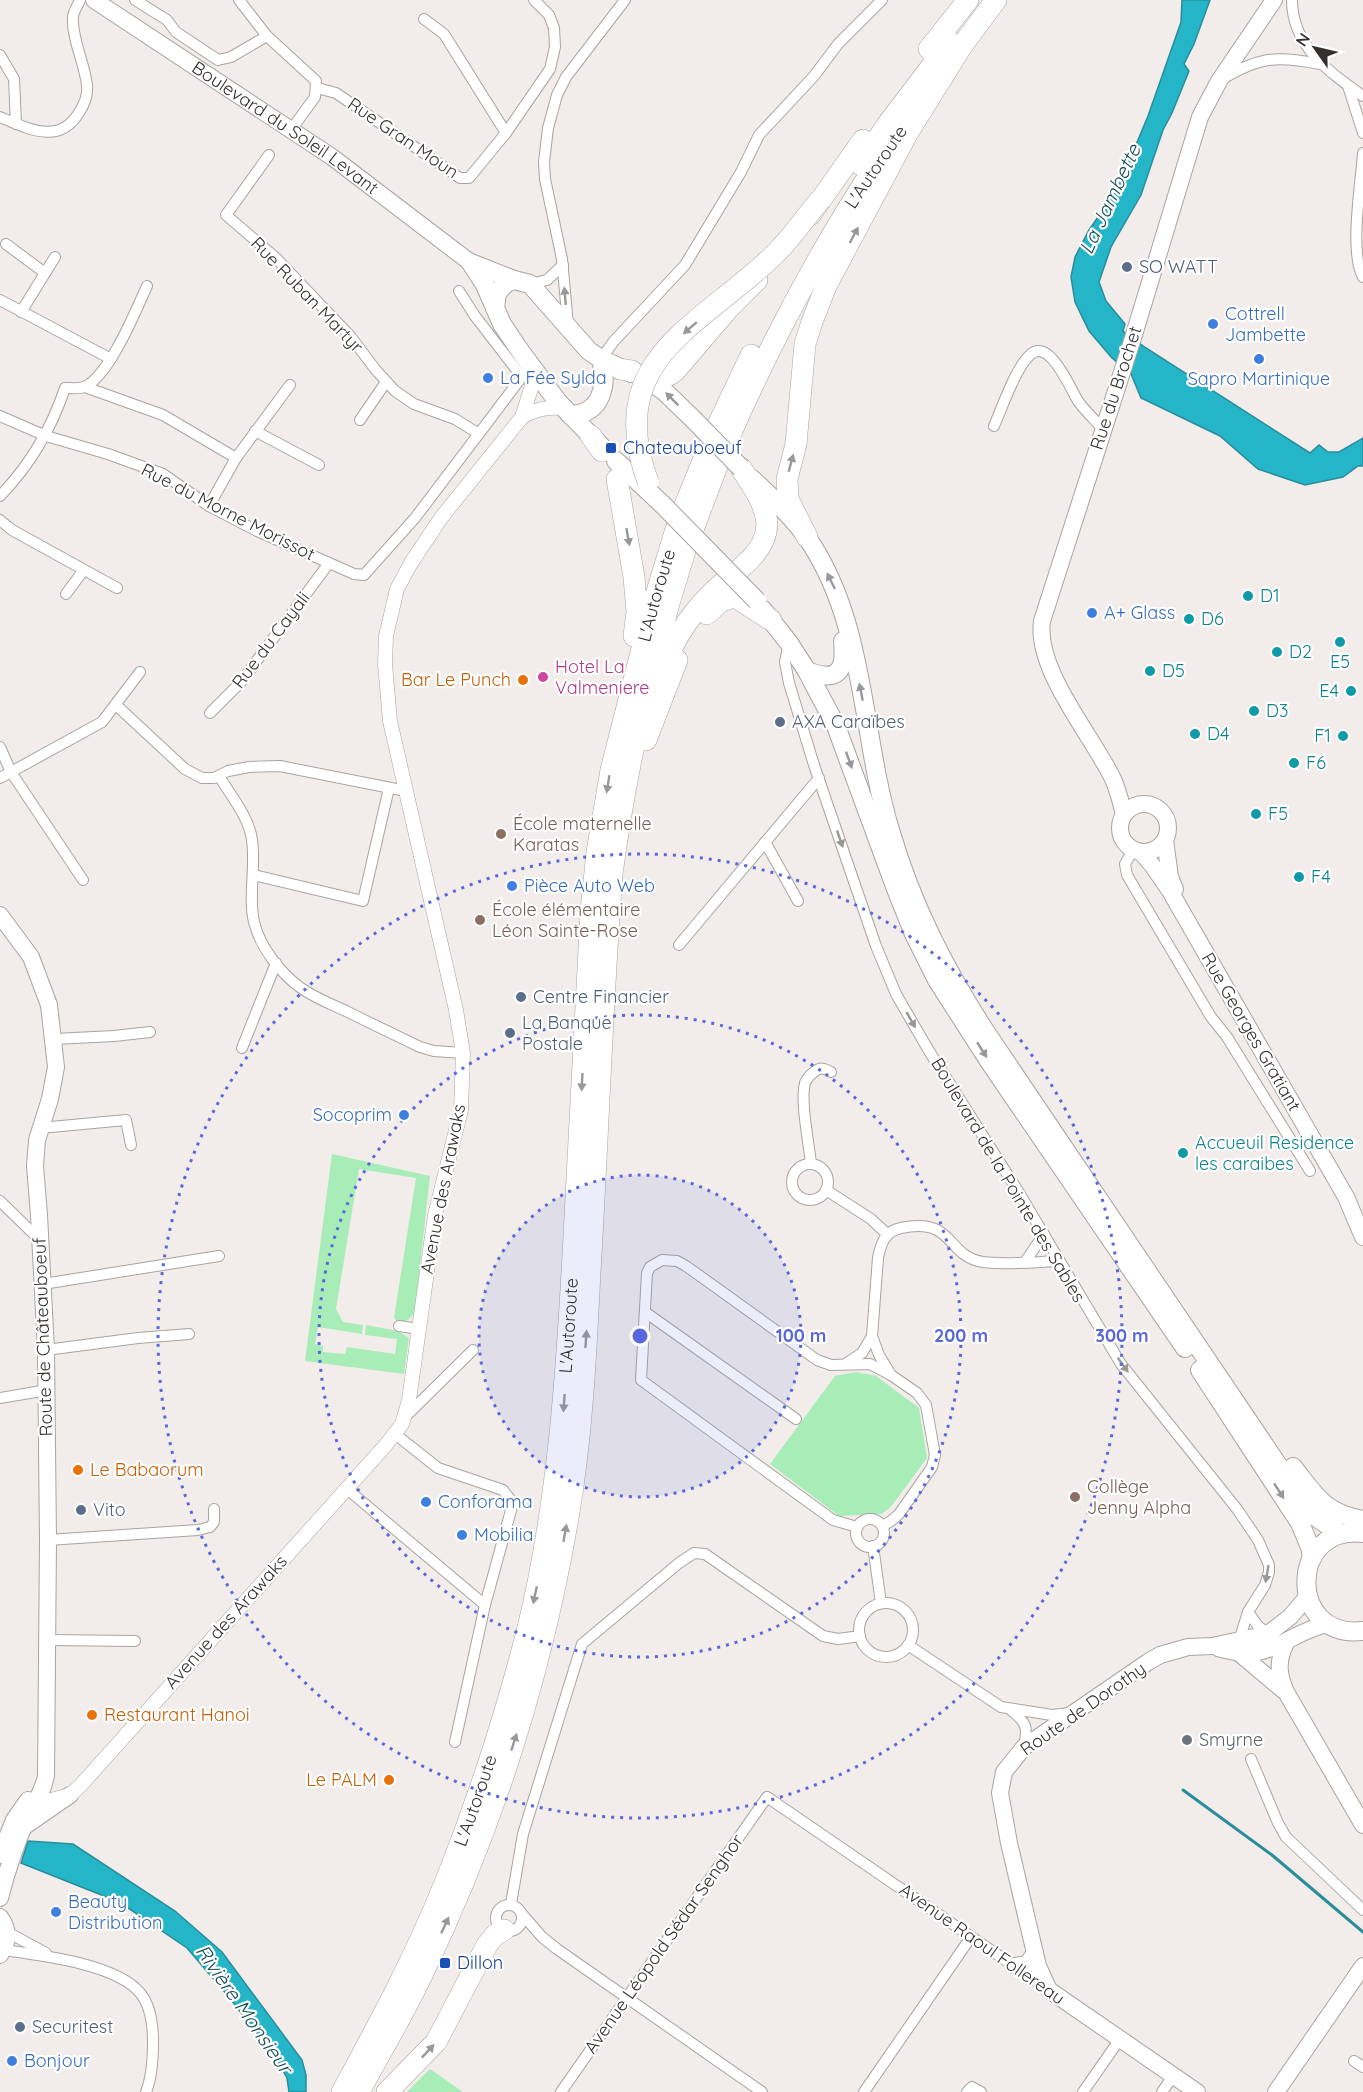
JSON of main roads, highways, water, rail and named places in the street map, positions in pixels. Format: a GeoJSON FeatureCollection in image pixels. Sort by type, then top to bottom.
{"type":"FeatureCollection","features":[{"type":"Feature","properties":{"kind":"highway"},"geometry":{"type":"LineString","coordinates":[[652,378],[669,375],[675,371],[728,309],[784,254],[902,85],[968,0]]}},
{"type":"Feature","properties":{"kind":"highway","name":"L'Autoroute"},"geometry":{"type":"LineString","coordinates":[[342,2092],[412,1956],[444,1886],[477,1801],[527,1630],[543,1556],[560,1448],[569,1329],[591,911],[607,793],[620,726],[655,598],[685,528],[756,345],[793,275],[833,207],[887,125],[980,0]]}},
{"type":"Feature","properties":{"kind":"highway","name":"L'Autoroute"},"geometry":{"type":"LineString","coordinates":[[718,444],[800,288],[851,202],[898,131],[996,0]]}},
{"type":"Feature","properties":{"kind":"highway"},"geometry":{"type":"LineString","coordinates":[[807,537],[788,499],[787,479],[796,444],[804,352],[812,322],[826,286],[907,134],[963,44]]}},
{"type":"Feature","properties":{"kind":"highway"},"geometry":{"type":"LineString","coordinates":[[660,503],[640,462],[635,425],[638,400],[646,376],[654,363],[673,342],[777,252],[821,199]]}},
{"type":"Feature","properties":{"kind":"highway"},"geometry":{"type":"LineString","coordinates":[[605,455],[631,554],[637,612],[620,726]]}},
{"type":"Feature","properties":{"kind":"highway"},"geometry":{"type":"LineString","coordinates":[[741,468],[758,494],[767,521],[760,548],[754,557],[741,568]]}},
{"type":"Feature","properties":{"kind":"highway","name":"L'Autoroute"},"geometry":{"type":"LineString","coordinates":[[359,2092],[421,1978],[456,1902],[488,1822],[526,1707],[558,1573],[577,1451],[587,1323],[612,874],[620,811],[632,751],[685,528]]}},
{"type":"Feature","properties":{"kind":"highway"},"geometry":{"type":"LineString","coordinates":[[612,874],[658,684],[672,647],[693,614],[724,582]]}},
{"type":"Feature","properties":{"kind":"highway"},"geometry":{"type":"LineString","coordinates":[[642,752],[671,671],[686,644],[711,609],[721,601],[731,597],[738,598],[754,603],[771,620]]}},
{"type":"Feature","properties":{"kind":"highway"},"geometry":{"type":"LineString","coordinates":[[387,2092],[436,2042],[487,1945],[495,1935],[512,1929]]}},
{"type":"Feature","properties":{"kind":"highway"},"geometry":{"type":"LineString","coordinates":[[369,2092],[421,1978]]}},
{"type":"Feature","properties":{"kind":"main road","name":"Boulevard du Soleil Levant"},"geometry":{"type":"LineString","coordinates":[[94,0],[332,157],[471,263],[522,282]]}},
{"type":"Feature","properties":{"kind":"main road","name":"Rue du Brochet"},"geometry":{"type":"LineString","coordinates":[[1124,814],[1113,780],[1046,659],[1041,633],[1061,558],[1123,370],[1200,117],[1219,81],[1274,0]]}},
{"type":"Feature","properties":{"kind":"main road","name":"Boulevard du Soleil Levant"},"geometry":{"type":"LineString","coordinates":[[471,263],[485,285],[502,324],[530,372],[605,455],[660,503],[715,557],[754,603]]}},
{"type":"Feature","properties":{"kind":"main road"},"geometry":{"type":"LineString","coordinates":[[495,308],[496,297],[506,283],[522,282],[542,296],[581,344],[601,359],[628,371]]}},
{"type":"Feature","properties":{"kind":"main road"},"geometry":{"type":"LineString","coordinates":[[567,411],[582,413],[597,402],[605,380],[601,359]]}},
{"type":"Feature","properties":{"kind":"main road"},"geometry":{"type":"LineString","coordinates":[[652,378],[807,537],[840,603],[851,639],[878,784],[910,891],[926,929],[963,997],[1311,1511],[1325,1525],[1341,1534]]}},
{"type":"Feature","properties":{"kind":"main road"},"geometry":{"type":"LineString","coordinates":[[807,671],[828,677],[834,675],[842,664],[844,652],[840,603]]}},
{"type":"Feature","properties":{"kind":"main road"},"geometry":{"type":"LineString","coordinates":[[771,620],[807,671],[836,726],[896,889],[914,934],[937,980],[1300,1523],[1312,1557]]}},
{"type":"Feature","properties":{"kind":"main road","name":"Rue du Brochet"},"geometry":{"type":"LineString","coordinates":[[1113,780],[1145,804]]}},
{"type":"Feature","properties":{"kind":"main road"},"geometry":{"type":"LineString","coordinates":[[1145,804],[1154,806],[1164,815],[1168,827],[1165,840],[1172,890],[1137,851],[1126,845],[1120,834],[1121,820],[1130,808],[1145,804]]}},
{"type":"Feature","properties":{"kind":"main road"},"geometry":{"type":"LineString","coordinates":[[1137,851],[1155,850],[1165,840]]}},
{"type":"Feature","properties":{"kind":"main road","name":"Rue Georges Gratiant"},"geometry":{"type":"LineString","coordinates":[[1172,890],[1350,1195],[1363,1224]]}},
{"type":"Feature","properties":{"kind":"main road","name":"Rue Georges Gratiant"},"geometry":{"type":"LineString","coordinates":[[1172,890],[1346,1197],[1363,1237]]}},
{"type":"Feature","properties":{"kind":"main road","name":"Route de Châteauboeuf"},"geometry":{"type":"LineString","coordinates":[[0,915],[31,957],[49,1005],[56,1068],[50,1099],[37,1140],[35,1166],[46,1350],[48,1540],[46,1776],[6,1857],[0,1899]]}},
{"type":"Feature","properties":{"kind":"main road"},"geometry":{"type":"LineString","coordinates":[[1205,1356],[1325,1505],[1348,1517],[1363,1520]]}},
{"type":"Feature","properties":{"kind":"main road"},"geometry":{"type":"LineString","coordinates":[[1363,1533],[1341,1534],[1324,1543],[1312,1557],[1306,1577],[1307,1597],[1315,1613],[1327,1624],[1340,1630],[1363,1632]]}},
{"type":"Feature","properties":{"kind":"main road"},"geometry":{"type":"LineString","coordinates":[[1239,1647],[1268,1634],[1290,1617],[1307,1597]]}},
{"type":"Feature","properties":{"kind":"main road"},"geometry":{"type":"LineString","coordinates":[[1239,1647],[1262,1652],[1327,1624]]}},
{"type":"Feature","properties":{"kind":"main road"},"geometry":{"type":"LineString","coordinates":[[1293,1638],[1279,1665],[1280,1678],[1363,1825]]}},
{"type":"Feature","properties":{"kind":"main road","name":"Route de Dorothy"},"geometry":{"type":"LineString","coordinates":[[1049,1990],[1038,1966],[1010,1843],[1000,1793],[1004,1772],[1024,1747],[1160,1654],[1188,1647],[1239,1647]]}},
{"type":"Feature","properties":{"kind":"main road"},"geometry":{"type":"LineString","coordinates":[[1239,1647],[1286,1692]]}},
{"type":"Feature","properties":{"kind":"main road"},"geometry":{"type":"LineString","coordinates":[[22,1822],[70,1795]]}},
{"type":"Feature","properties":{"kind":"main road"},"geometry":{"type":"LineString","coordinates":[[2,1953],[7,1941],[3,1924]]}},
{"type":"Feature","properties":{"kind":"main road"},"geometry":{"type":"LineString","coordinates":[[1016,1966],[1027,1964],[1035,1953]]}},
{"type":"Feature","properties":{"kind":"main road"},"geometry":{"type":"LineString","coordinates":[[1276,2092],[1363,1966]]}},
{"type":"Feature","properties":{"kind":"main road","name":"Avenue Raoul Follereau"},"geometry":{"type":"LineString","coordinates":[[1049,1990],[1197,2092]]}},
{"type":"Feature","properties":{"kind":"water"},"geometry":{"type":"Polygon","coordinates":[[[1182,0],[1210,0],[1184,64],[1189,71],[1163,130],[1141,195],[1111,247],[1099,282],[1106,301],[1125,324],[1123,331],[1310,453],[1319,445],[1328,452],[1339,452],[1363,438],[1363,466],[1358,466],[1343,477],[1305,485],[1258,469],[1220,436],[1141,398],[1131,374],[1112,358],[1089,331],[1075,302],[1071,277],[1075,257],[1089,230],[1117,190],[1148,116],[1181,22],[1182,0]]]}},
{"type":"Feature","properties":{"kind":"water","name":"Rivière Monsieur"},"geometry":{"type":"Polygon","coordinates":[[[28,1841],[73,1844],[175,1911],[222,1952],[302,2060],[306,2075],[306,2092],[289,2092],[287,2078],[275,2056],[187,1948],[119,1902],[21,1863],[28,1841]]]}},
{"type":"Feature","properties":{"kind":"waterway"},"geometry":{"type":"LineString","coordinates":[[1183,1790],[1272,1855],[1363,1932]]}},
{"type":"Feature","properties":{"kind":"place","name":"SO WATT"},"geometry":{"type":"Point","coordinates":[1127,267]}},
{"type":"Feature","properties":{"kind":"place","name":"Cottrell Jambette"},"geometry":{"type":"Point","coordinates":[1213,324]}},
{"type":"Feature","properties":{"kind":"place","name":"Sapro Martinique"},"geometry":{"type":"Point","coordinates":[1259,359]}},
{"type":"Feature","properties":{"kind":"place","name":"La Fée Sylda"},"geometry":{"type":"Point","coordinates":[488,378]}},
{"type":"Feature","properties":{"kind":"place","name":"Chateauboeuf"},"geometry":{"type":"Point","coordinates":[611,448]}},
{"type":"Feature","properties":{"kind":"place","name":"D1"},"geometry":{"type":"Point","coordinates":[1248,596]}},
{"type":"Feature","properties":{"kind":"place","name":"A+ Glass"},"geometry":{"type":"Point","coordinates":[1092,613]}},
{"type":"Feature","properties":{"kind":"place","name":"D6"},"geometry":{"type":"Point","coordinates":[1189,619]}},
{"type":"Feature","properties":{"kind":"place","name":"E5"},"geometry":{"type":"Point","coordinates":[1340,642]}},
{"type":"Feature","properties":{"kind":"place","name":"D2"},"geometry":{"type":"Point","coordinates":[1277,652]}},
{"type":"Feature","properties":{"kind":"place","name":"D5"},"geometry":{"type":"Point","coordinates":[1150,671]}},
{"type":"Feature","properties":{"kind":"place","name":"Hotel La Valmeniere"},"geometry":{"type":"Point","coordinates":[543,677]}},
{"type":"Feature","properties":{"kind":"place","name":"Bar Le Punch"},"geometry":{"type":"Point","coordinates":[523,680]}},
{"type":"Feature","properties":{"kind":"place","name":"E4"},"geometry":{"type":"Point","coordinates":[1351,691]}},
{"type":"Feature","properties":{"kind":"place","name":"D3"},"geometry":{"type":"Point","coordinates":[1254,711]}},
{"type":"Feature","properties":{"kind":"place","name":"AXA Caraïbes"},"geometry":{"type":"Point","coordinates":[780,722]}},
{"type":"Feature","properties":{"kind":"place","name":"D4"},"geometry":{"type":"Point","coordinates":[1195,734]}},
{"type":"Feature","properties":{"kind":"place","name":"F1"},"geometry":{"type":"Point","coordinates":[1343,736]}},
{"type":"Feature","properties":{"kind":"place","name":"F6"},"geometry":{"type":"Point","coordinates":[1294,763]}},
{"type":"Feature","properties":{"kind":"place","name":"F5"},"geometry":{"type":"Point","coordinates":[1256,814]}},
{"type":"Feature","properties":{"kind":"place","name":"École maternelle Karatas"},"geometry":{"type":"Point","coordinates":[501,834]}},
{"type":"Feature","properties":{"kind":"place","name":"F4"},"geometry":{"type":"Point","coordinates":[1299,877]}},
{"type":"Feature","properties":{"kind":"place","name":"Pièce Auto Web"},"geometry":{"type":"Point","coordinates":[512,886]}},
{"type":"Feature","properties":{"kind":"place","name":"École élémentaire Léon Sainte-Rose"},"geometry":{"type":"Point","coordinates":[480,920]}},
{"type":"Feature","properties":{"kind":"place","name":"Centre Financier"},"geometry":{"type":"Point","coordinates":[521,997]}},
{"type":"Feature","properties":{"kind":"place","name":"La Banque Postale"},"geometry":{"type":"Point","coordinates":[510,1033]}},
{"type":"Feature","properties":{"kind":"place","name":"Socoprim"},"geometry":{"type":"Point","coordinates":[404,1115]}},
{"type":"Feature","properties":{"kind":"place","name":"Accueuil Residence les caraibes"},"geometry":{"type":"Point","coordinates":[1183,1153]}},
{"type":"Feature","properties":{"kind":"place","name":"Le Babaorum"},"geometry":{"type":"Point","coordinates":[78,1470]}},
{"type":"Feature","properties":{"kind":"place","name":"Collège Jenny Alpha"},"geometry":{"type":"Point","coordinates":[1075,1497]}},
{"type":"Feature","properties":{"kind":"place","name":"Conforama"},"geometry":{"type":"Point","coordinates":[426,1502]}},
{"type":"Feature","properties":{"kind":"place","name":"Vito"},"geometry":{"type":"Point","coordinates":[81,1510]}},
{"type":"Feature","properties":{"kind":"place","name":"Mobilia"},"geometry":{"type":"Point","coordinates":[462,1535]}},
{"type":"Feature","properties":{"kind":"place","name":"Restaurant Hanoi"},"geometry":{"type":"Point","coordinates":[92,1715]}},
{"type":"Feature","properties":{"kind":"place","name":"Smyrne"},"geometry":{"type":"Point","coordinates":[1187,1740]}},
{"type":"Feature","properties":{"kind":"place","name":"Le PALM"},"geometry":{"type":"Point","coordinates":[389,1780]}},
{"type":"Feature","properties":{"kind":"place","name":"Beauty Distribution"},"geometry":{"type":"Point","coordinates":[56,1912]}},
{"type":"Feature","properties":{"kind":"place","name":"Dillon"},"geometry":{"type":"Point","coordinates":[445,1963]}},
{"type":"Feature","properties":{"kind":"place","name":"Securitest"},"geometry":{"type":"Point","coordinates":[20,2027]}},
{"type":"Feature","properties":{"kind":"place","name":"Bonjour"},"geometry":{"type":"Point","coordinates":[12,2061]}},
{"type":"Feature","properties":{"kind":"water label","name":"La Jambette"},"geometry":{"type":"Point","coordinates":[1110,199]}}]}
